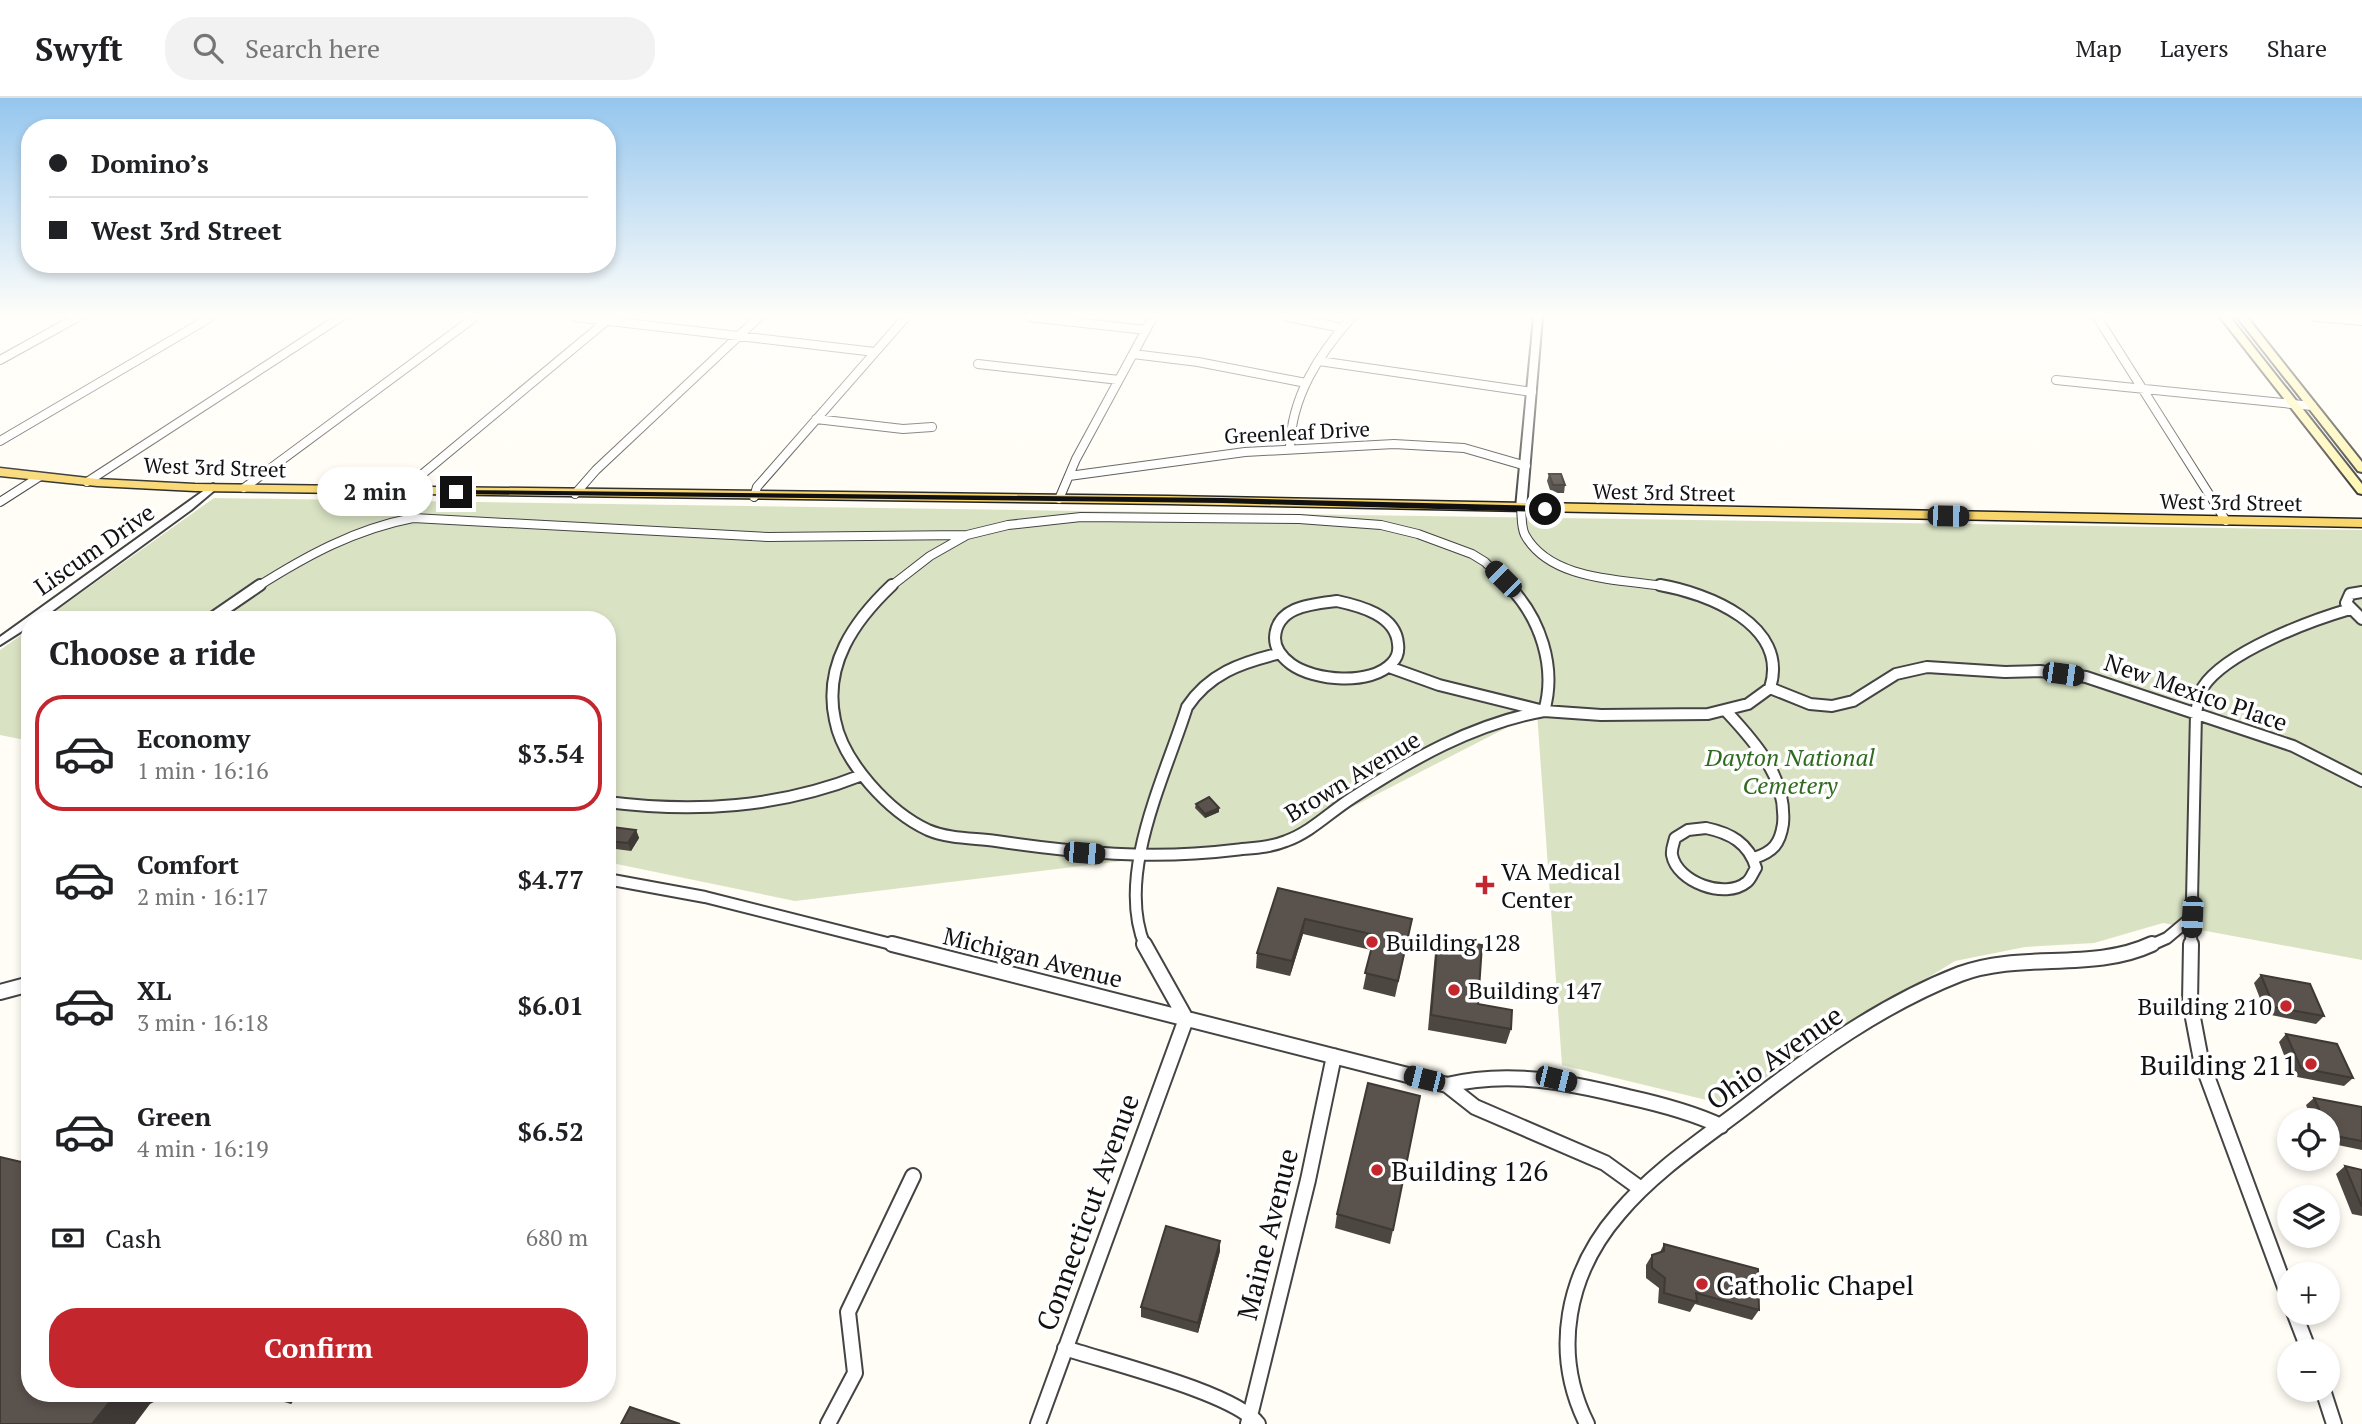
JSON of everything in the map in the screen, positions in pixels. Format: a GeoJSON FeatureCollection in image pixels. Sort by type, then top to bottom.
{"type":"FeatureCollection","features":[{"type":"Feature","properties":{"kind":"main road"},"geometry":{"type":"LineString","coordinates":[[2273,379],[2362,491]]}},
{"type":"Feature","properties":{"kind":"main road"},"geometry":{"type":"LineString","coordinates":[[2291,379],[2362,469]]}},
{"type":"Feature","properties":{"kind":"main road","name":"West 3rd Street"},"geometry":{"type":"LineString","coordinates":[[0,472],[87,482],[244,488],[754,497],[1059,499],[2362,523]]}},
{"type":"Feature","properties":{"kind":"street"},"geometry":{"type":"LineString","coordinates":[[0,441],[106,379]]}},
{"type":"Feature","properties":{"kind":"street"},"geometry":{"type":"LineString","coordinates":[[87,482],[246,379]]}},
{"type":"Feature","properties":{"kind":"street"},"geometry":{"type":"LineString","coordinates":[[244,488],[391,379]]}},
{"type":"Feature","properties":{"kind":"street"},"geometry":{"type":"LineString","coordinates":[[402,491],[536,379]]}},
{"type":"Feature","properties":{"kind":"street"},"geometry":{"type":"LineString","coordinates":[[575,494],[596,470],[693,379]]}},
{"type":"Feature","properties":{"kind":"street"},"geometry":{"type":"LineString","coordinates":[[754,497],[757,487],[852,379]]}},
{"type":"Feature","properties":{"kind":"street"},"geometry":{"type":"LineString","coordinates":[[1059,499],[1076,459],[1119,380],[1109,379]]}},
{"type":"Feature","properties":{"kind":"street"},"geometry":{"type":"LineString","coordinates":[[1286,379],[1306,383]]}},
{"type":"Feature","properties":{"kind":"street"},"geometry":{"type":"LineString","coordinates":[[1290,448],[1295,414],[1308,379]]}},
{"type":"Feature","properties":{"kind":"street"},"geometry":{"type":"LineString","coordinates":[[1442,379],[1532,392]]}},
{"type":"Feature","properties":{"kind":"street"},"geometry":{"type":"LineString","coordinates":[[1389,667],[1439,685],[1544,711],[1678,716],[1726,711],[1748,704],[1770,688],[1773,667],[1770,653],[1756,631],[1714,602],[1677,589],[1579,572],[1556,564],[1528,543],[1520,518],[1533,379]]}},
{"type":"Feature","properties":{"kind":"street"},"geometry":{"type":"LineString","coordinates":[[2137,379],[2226,521]]}},
{"type":"Feature","properties":{"kind":"street"},"geometry":{"type":"LineString","coordinates":[[2056,380],[2312,406]]}},
{"type":"Feature","properties":{"kind":"street"},"geometry":{"type":"LineString","coordinates":[[817,419],[896,429],[932,426]]}},
{"type":"Feature","properties":{"kind":"street","name":"Greenleaf Drive"},"geometry":{"type":"LineString","coordinates":[[1069,476],[1175,459],[1290,448],[1444,446],[1475,450],[1526,466]]}},
{"type":"Feature","properties":{"kind":"street"},"geometry":{"type":"LineString","coordinates":[[0,502],[39,477]]}},
{"type":"Feature","properties":{"kind":"street","name":"Liscum Drive"},"geometry":{"type":"LineString","coordinates":[[44,611],[179,515],[213,487]]}},
{"type":"Feature","properties":{"kind":"street"},"geometry":{"type":"LineString","coordinates":[[226,611],[323,549],[364,530],[404,519],[768,537],[967,534],[1007,524],[1116,516],[1353,522],[1418,534],[1479,558],[1514,591],[1542,636],[1547,656],[1548,698],[1544,711]]}},
{"type":"Feature","properties":{"kind":"street","name":"Brown Avenue"},"geometry":{"type":"LineString","coordinates":[[967,534],[918,566],[883,595],[853,629],[840,654],[833,678],[832,711],[842,741],[862,775],[909,818],[932,832],[1056,850],[1140,858],[1215,853],[1286,841],[1346,802],[1445,745],[1473,732],[1544,711]]}},
{"type":"Feature","properties":{"kind":"street"},"geometry":{"type":"LineString","coordinates":[[2362,592],[2350,594],[2346,598],[2350,610],[2362,619]]}},
{"type":"Feature","properties":{"kind":"street"},"geometry":{"type":"LineString","coordinates":[[1314,602],[1345,602],[1375,611],[1392,626],[1398,647],[1395,661],[1389,667],[1365,677],[1333,679],[1297,668],[1278,654],[1275,633],[1284,616],[1300,606],[1314,602]]}},
{"type":"Feature","properties":{"kind":"street"},"geometry":{"type":"LineString","coordinates":[[2277,1265],[2195,1040],[2190,1002],[2196,713],[2201,689],[2222,665],[2315,619],[2350,610]]}},
{"type":"Feature","properties":{"kind":"street","name":"Liscum Drive"},"geometry":{"type":"LineString","coordinates":[[0,642],[21,627]]}},
{"type":"Feature","properties":{"kind":"street"},"geometry":{"type":"LineString","coordinates":[[1186,1018],[1146,948],[1137,923],[1133,889],[1140,858],[1191,700],[1212,679],[1230,668],[1278,654]]}},
{"type":"Feature","properties":{"kind":"street","name":"New Mexico Place"},"geometry":{"type":"LineString","coordinates":[[1770,688],[1810,704],[1832,706],[1853,701],[1888,677],[1914,669],[1937,667],[2005,672],[2040,671],[2086,677],[2293,746],[2362,781]]}},
{"type":"Feature","properties":{"kind":"street"},"geometry":{"type":"LineString","coordinates":[[1726,711],[1749,736],[1771,767],[1782,800],[1783,821],[1775,849],[1754,858]]}},
{"type":"Feature","properties":{"kind":"street"},"geometry":{"type":"LineString","coordinates":[[616,803],[677,808],[740,805],[809,793],[862,775]]}},
{"type":"Feature","properties":{"kind":"street"},"geometry":{"type":"LineString","coordinates":[[1706,828],[1736,838],[1754,858],[1754,876],[1748,883],[1739,887],[1714,888],[1695,881],[1680,870],[1672,858],[1672,844],[1680,833],[1706,828]]}},
{"type":"Feature","properties":{"kind":"street","name":"Michigan Avenue"},"geometry":{"type":"LineString","coordinates":[[616,881],[705,897],[1447,1084],[1475,1107],[1597,1159],[1642,1189]]}},
{"type":"Feature","properties":{"kind":"street","name":"Ohio Avenue"},"geometry":{"type":"LineString","coordinates":[[1587,1424],[1575,1398],[1569,1371],[1567,1343],[1575,1287],[1588,1258],[1610,1223],[1642,1189],[1808,1061],[1894,1007],[1961,974],[2006,963],[2121,956],[2162,942],[2181,930],[2192,917]]}},
{"type":"Feature","properties":{"kind":"street"},"geometry":{"type":"LineString","coordinates":[[0,992],[21,986]]}},
{"type":"Feature","properties":{"kind":"street","name":"Connecticut Avenue"},"geometry":{"type":"LineString","coordinates":[[1038,1424],[1186,1018]]}},
{"type":"Feature","properties":{"kind":"street","name":"Maine Avenue"},"geometry":{"type":"LineString","coordinates":[[1252,1420],[1334,1056]]}},
{"type":"Feature","properties":{"kind":"street","name":"Michigan Avenue"},"geometry":{"type":"LineString","coordinates":[[1447,1084],[1472,1078],[1510,1076],[1556,1079],[1688,1111],[1721,1126]]}},
{"type":"Feature","properties":{"kind":"street"},"geometry":{"type":"LineString","coordinates":[[828,1424],[855,1373],[848,1312],[914,1176]]}},
{"type":"Feature","properties":{"kind":"street"},"geometry":{"type":"LineString","coordinates":[[1065,1348],[1222,1398],[1252,1420]]}},
{"type":"Feature","properties":{"kind":"street"},"geometry":{"type":"LineString","coordinates":[[2327,1402],[2334,1424]]}},
{"type":"Feature","properties":{"kind":"green space","name":"Dayton National Cemetery"},"geometry":{"type":"Polygon","coordinates":[[[214,498],[2362,530],[2362,960],[2163,923],[2094,943],[2025,947],[1955,961],[1723,1104],[1562,1065],[1537,712],[1286,841],[795,901],[616,864],[616,611],[56,611],[214,498]]]}},
{"type":"Feature","properties":{"kind":"green space"},"geometry":{"type":"Polygon","coordinates":[[[21,635],[21,739],[0,735],[0,650],[21,635]]]}},
{"type":"Feature","properties":{"kind":"building"},"geometry":{"type":"Polygon","coordinates":[[[1549,474],[1561,474],[1565,485],[1553,485],[1549,474]]]}},
{"type":"Feature","properties":{"kind":"building"},"geometry":{"type":"Polygon","coordinates":[[[1209,797],[1219,808],[1205,814],[1196,804],[1209,797]]]}},
{"type":"Feature","properties":{"kind":"building"},"geometry":{"type":"Polygon","coordinates":[[[616,828],[636,830],[628,843],[616,842],[616,828]]]}},
{"type":"Feature","properties":{"kind":"building","name":"Building 128"},"geometry":{"type":"Polygon","coordinates":[[[1278,888],[1412,919],[1398,981],[1365,973],[1375,935],[1305,919],[1292,961],[1257,953],[1278,888]]]}},
{"type":"Feature","properties":{"kind":"building","name":"Building 147"},"geometry":{"type":"Polygon","coordinates":[[[1438,937],[1482,945],[1478,1004],[1512,1010],[1511,1029],[1431,1015],[1438,937]]]}},
{"type":"Feature","properties":{"kind":"building"},"geometry":{"type":"Polygon","coordinates":[[[2261,975],[2310,984],[2324,1016],[2274,1007],[2261,975]]]}},
{"type":"Feature","properties":{"kind":"building"},"geometry":{"type":"Polygon","coordinates":[[[2286,1034],[2337,1044],[2353,1078],[2301,1068],[2286,1034]]]}},
{"type":"Feature","properties":{"kind":"building","name":"Building 126"},"geometry":{"type":"Polygon","coordinates":[[[1368,1083],[1420,1096],[1393,1230],[1337,1214],[1368,1083]]]}},
{"type":"Feature","properties":{"kind":"building"},"geometry":{"type":"Polygon","coordinates":[[[2314,1098],[2362,1107],[2362,1141],[2340,1137],[2340,1108],[2319,1108],[2314,1098]]]}},
{"type":"Feature","properties":{"kind":"building"},"geometry":{"type":"Polygon","coordinates":[[[0,1157],[21,1162],[21,1402],[110,1402],[92,1424],[0,1424],[0,1157]]]}},
{"type":"Feature","properties":{"kind":"building"},"geometry":{"type":"Polygon","coordinates":[[[2345,1166],[2362,1170],[2362,1207],[2345,1166]]]}},
{"type":"Feature","properties":{"kind":"building"},"geometry":{"type":"Polygon","coordinates":[[[1166,1226],[1220,1241],[1198,1323],[1141,1307],[1166,1226]]]}},
{"type":"Feature","properties":{"kind":"building","name":"Catholic Chapel"},"geometry":{"type":"Polygon","coordinates":[[[1664,1244],[1758,1269],[1759,1310],[1696,1293],[1697,1302],[1664,1293],[1665,1278],[1652,1268],[1652,1255],[1664,1251],[1664,1244]]]}},
{"type":"Feature","properties":{"kind":"building"},"geometry":{"type":"Polygon","coordinates":[[[630,1407],[680,1424],[621,1424],[630,1407]]]}},
{"type":"Feature","properties":{"kind":"place","name":"VA Medical Center"},"geometry":{"type":"Point","coordinates":[1485,885]}},
{"type":"Feature","properties":{"kind":"place","name":"Building 128"},"geometry":{"type":"Point","coordinates":[1372,942]}},
{"type":"Feature","properties":{"kind":"place","name":"Building 147"},"geometry":{"type":"Point","coordinates":[1454,990]}},
{"type":"Feature","properties":{"kind":"place","name":"Building 210"},"geometry":{"type":"Point","coordinates":[2286,1006]}},
{"type":"Feature","properties":{"kind":"place","name":"Building 211"},"geometry":{"type":"Point","coordinates":[2311,1064]}},
{"type":"Feature","properties":{"kind":"place","name":"Building 126"},"geometry":{"type":"Point","coordinates":[1377,1170]}},
{"type":"Feature","properties":{"kind":"place","name":"Catholic Chapel"},"geometry":{"type":"Point","coordinates":[1702,1284]}},
{"type":"Feature","properties":{"kind":"route"},"geometry":{"type":"LineString","coordinates":[[456,492],[1222,500],[1545,509]]}}]}
